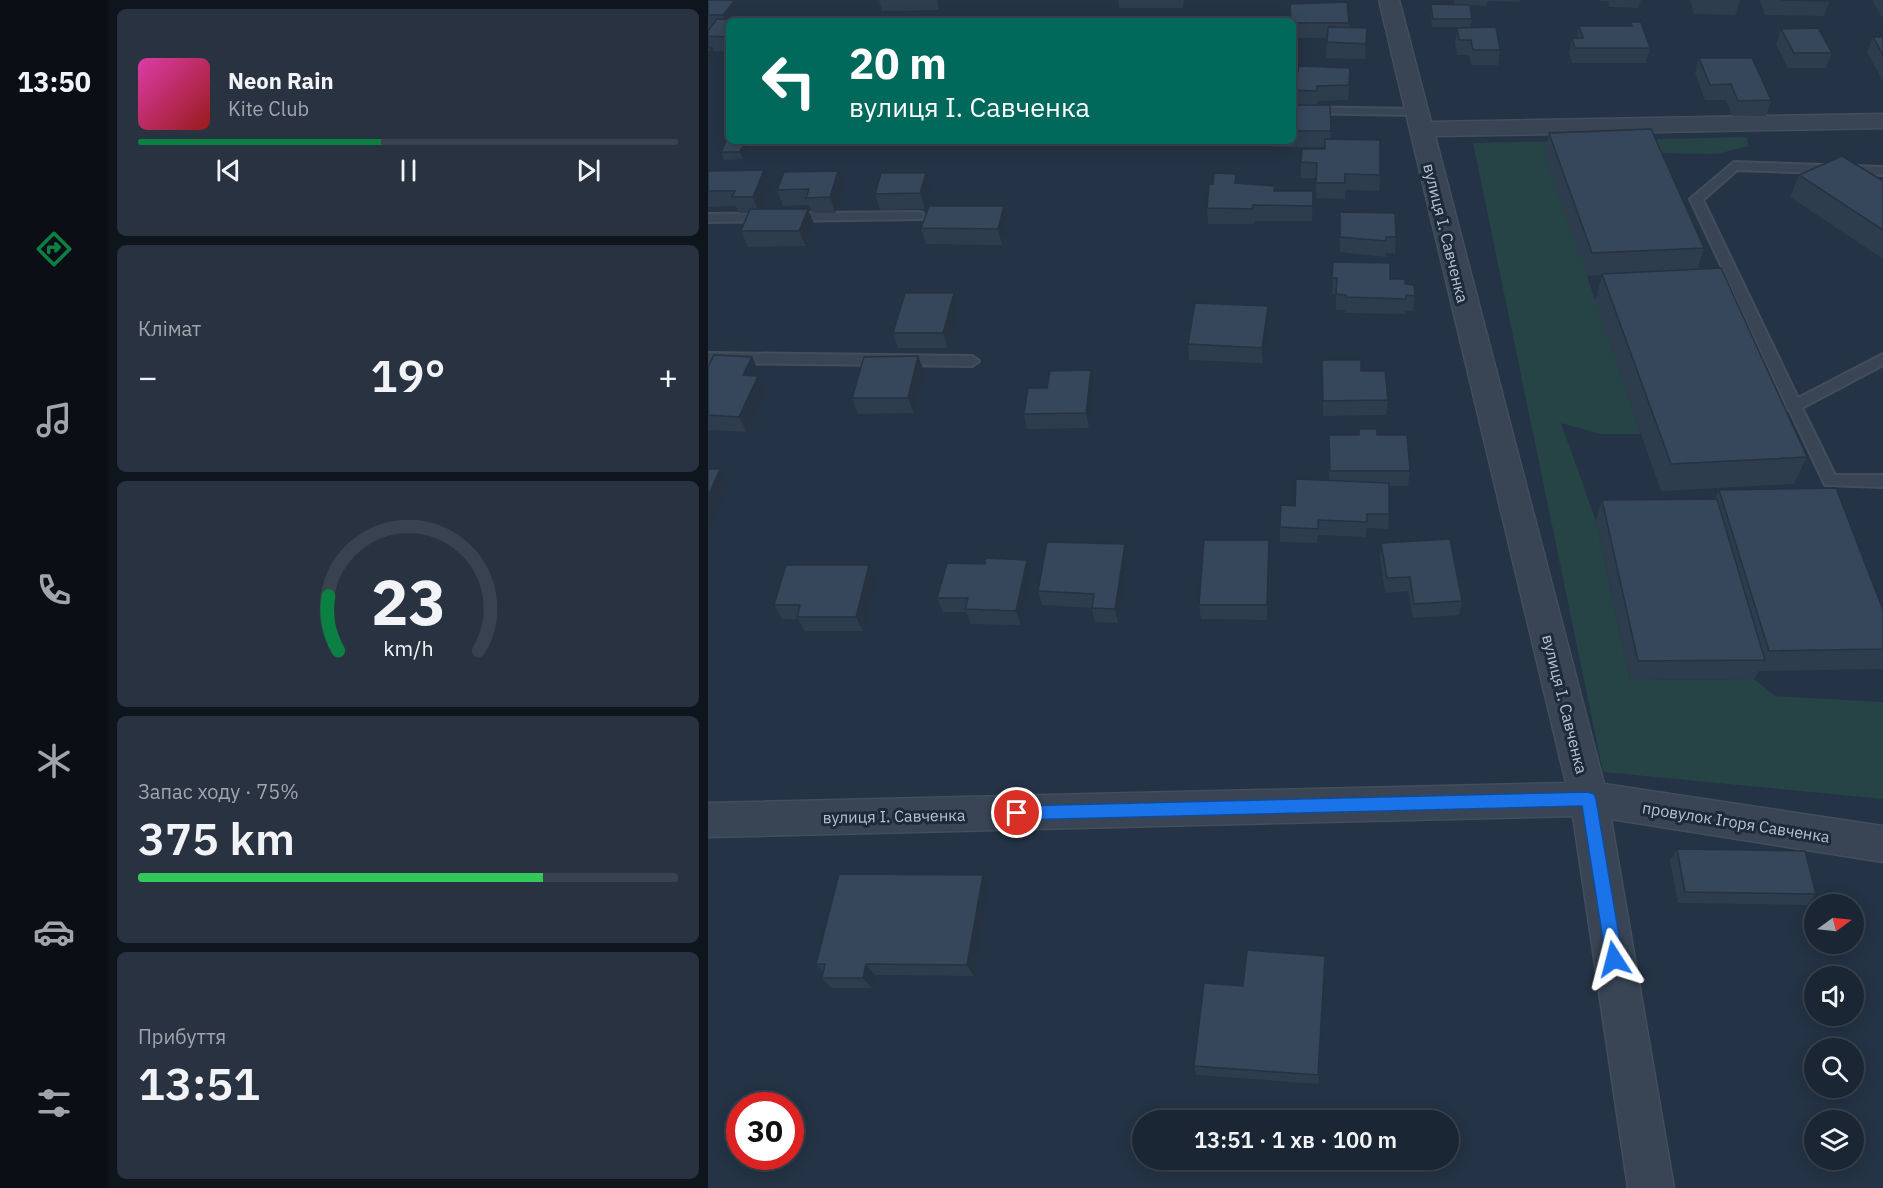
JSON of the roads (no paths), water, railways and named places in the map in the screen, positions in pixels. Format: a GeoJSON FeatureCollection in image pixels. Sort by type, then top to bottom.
{"type":"FeatureCollection","features":[{"type":"Feature","properties":{"kind":"street","name":"вулиця І. Савченка"},"geometry":{"type":"LineString","coordinates":[[708,820],[1588,799],[1389,0]]}},
{"type":"Feature","properties":{"kind":"street"},"geometry":{"type":"LineString","coordinates":[[1418,121],[1883,121]]}},
{"type":"Feature","properties":{"kind":"street"},"geometry":{"type":"LineString","coordinates":[[1588,799],[1651,1188]]}},
{"type":"Feature","properties":{"kind":"street","name":"провулок Ігоря Савченка"},"geometry":{"type":"LineString","coordinates":[[1588,799],[1883,844]]}},
{"type":"Feature","properties":{"kind":"lane"},"geometry":{"type":"LineString","coordinates":[[1296,110],[1418,121]]}},
{"type":"Feature","properties":{"kind":"lane"},"geometry":{"type":"LineString","coordinates":[[1883,171],[1734,166],[1696,200],[1792,407],[1830,481],[1883,481]]}},
{"type":"Feature","properties":{"kind":"lane"},"geometry":{"type":"LineString","coordinates":[[708,218],[919,216]]}},
{"type":"Feature","properties":{"kind":"lane"},"geometry":{"type":"LineString","coordinates":[[708,358],[972,361]]}},
{"type":"Feature","properties":{"kind":"lane"},"geometry":{"type":"LineString","coordinates":[[1792,407],[1883,359]]}}]}
